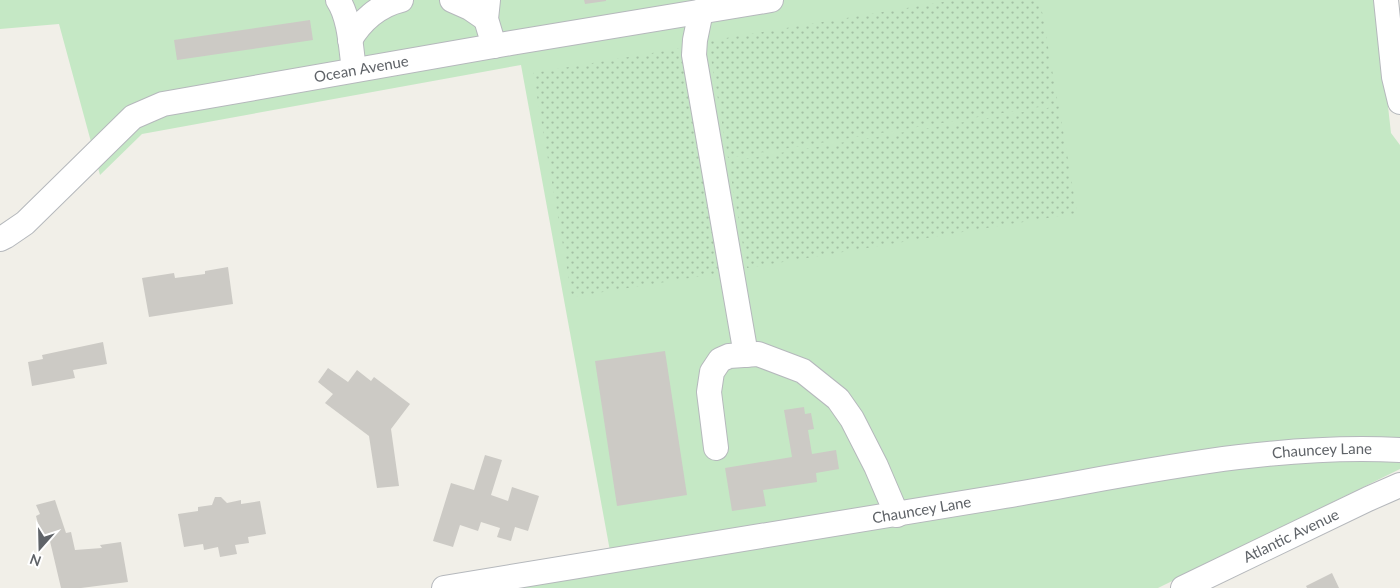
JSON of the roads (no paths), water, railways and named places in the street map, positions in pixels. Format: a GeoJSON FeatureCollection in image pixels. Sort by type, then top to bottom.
{"type":"FeatureCollection","features":[{"type":"Feature","properties":{"kind":"street"},"geometry":{"type":"LineString","coordinates":[[338,0],[342,6],[350,40],[354,70]]}},
{"type":"Feature","properties":{"kind":"street"},"geometry":{"type":"LineString","coordinates":[[350,40],[358,26],[372,13],[400,0]]}},
{"type":"Feature","properties":{"kind":"street"},"geometry":{"type":"LineString","coordinates":[[452,0],[470,8],[487,9],[494,46]]}},
{"type":"Feature","properties":{"kind":"street","name":"Ocean Avenue"},"geometry":{"type":"LineString","coordinates":[[0,239],[25,223],[133,117],[163,104],[771,0]]}},
{"type":"Feature","properties":{"kind":"street"},"geometry":{"type":"LineString","coordinates":[[1386,0],[1394,76],[1400,102]]}},
{"type":"Feature","properties":{"kind":"street"},"geometry":{"type":"LineString","coordinates":[[702,12],[695,40],[694,55],[746,355]]}},
{"type":"Feature","properties":{"kind":"street"},"geometry":{"type":"LineString","coordinates":[[716,448],[709,392],[712,372],[720,360],[729,356],[758,354],[803,371],[838,399],[852,419],[876,466],[897,515]]}},
{"type":"Feature","properties":{"kind":"street","name":"Chauncey Lane"},"geometry":{"type":"LineString","coordinates":[[444,588],[644,558],[1215,461],[1315,449],[1400,450]]}},
{"type":"Feature","properties":{"kind":"street","name":"Atlantic Avenue"},"geometry":{"type":"LineString","coordinates":[[1183,588],[1400,485]]}}]}
